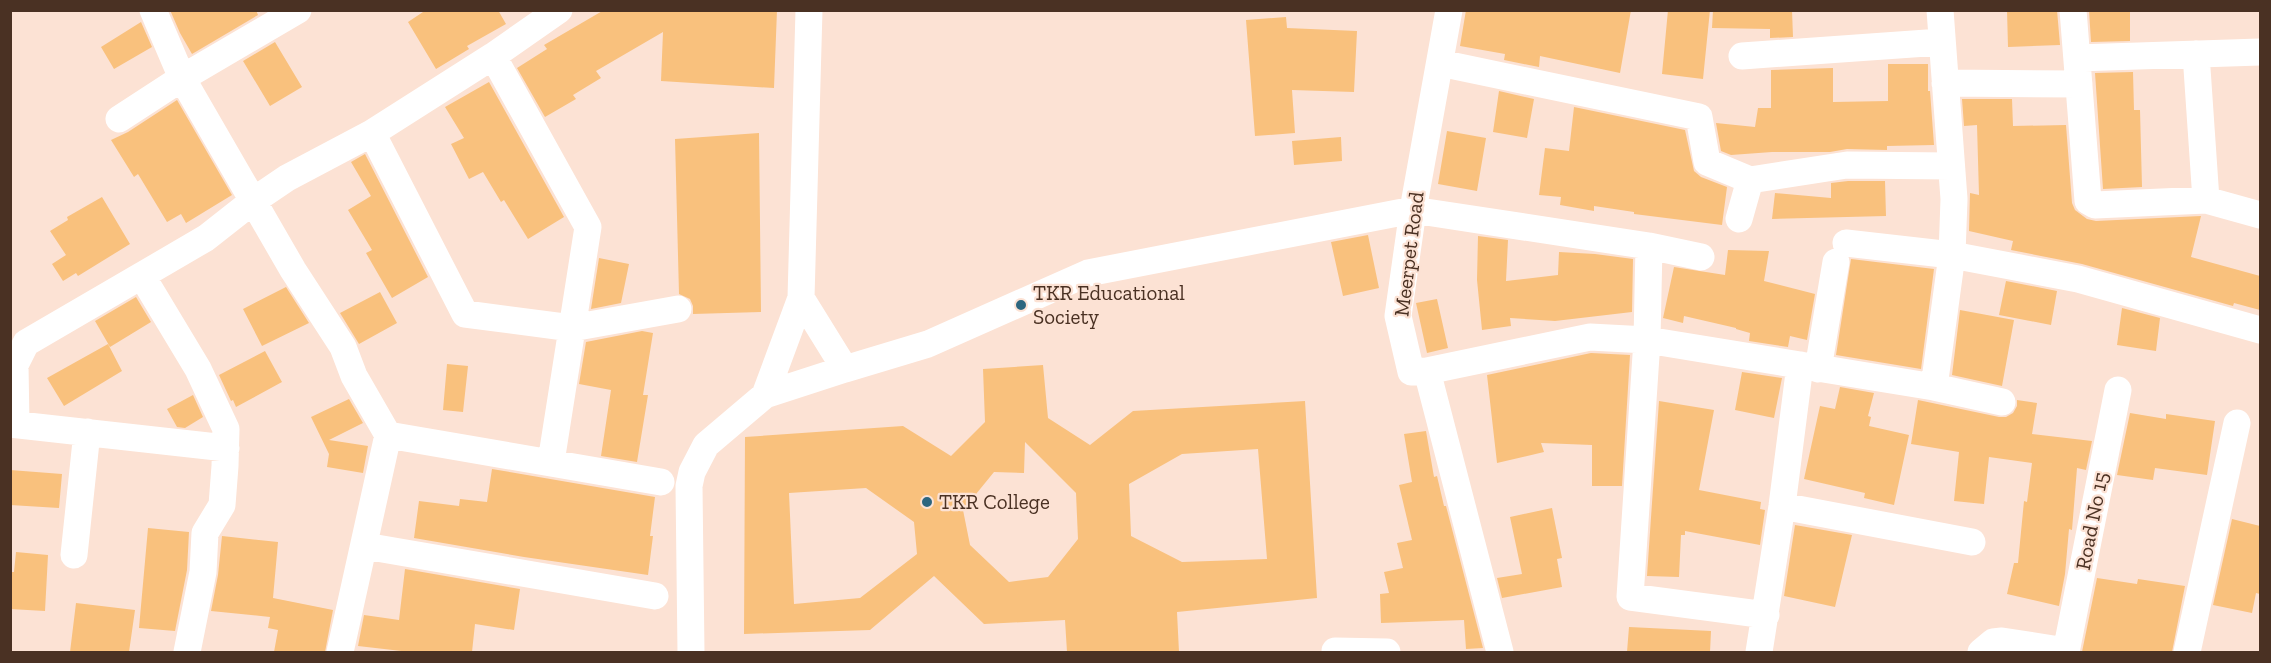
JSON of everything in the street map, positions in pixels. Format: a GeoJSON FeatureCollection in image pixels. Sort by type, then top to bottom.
{"type":"FeatureCollection","features":[{"type":"Feature","properties":{"kind":"street"},"geometry":{"type":"LineString","coordinates":[[153,10],[182,78],[293,270],[343,347],[354,376],[388,435],[340,652]]}},
{"type":"Feature","properties":{"kind":"street"},"geometry":{"type":"LineString","coordinates":[[119,119],[182,78],[298,10]]}},
{"type":"Feature","properties":{"kind":"street"},"geometry":{"type":"LineString","coordinates":[[226,448],[13,424],[15,364],[26,343],[206,238],[287,178],[372,133],[493,56],[559,10]]}},
{"type":"Feature","properties":{"kind":"street"},"geometry":{"type":"LineString","coordinates":[[765,395],[801,298],[809,10]]}},
{"type":"Feature","properties":{"kind":"street","name":"Meerpet Road"},"geometry":{"type":"LineString","coordinates":[[1427,371],[1411,372],[1398,316],[1413,210],[1449,10]]}},
{"type":"Feature","properties":{"kind":"street"},"geometry":{"type":"LineString","coordinates":[[1934,387],[1952,255],[1954,199],[1940,10]]}},
{"type":"Feature","properties":{"kind":"street"},"geometry":{"type":"LineString","coordinates":[[2073,10],[2088,201],[2096,205],[2206,200],[2260,215]]}},
{"type":"Feature","properties":{"kind":"street"},"geometry":{"type":"LineString","coordinates":[[1742,56],[1941,42]]}},
{"type":"Feature","properties":{"kind":"street"},"geometry":{"type":"LineString","coordinates":[[1945,83],[2078,71],[2196,54],[2260,52]]}},
{"type":"Feature","properties":{"kind":"street"},"geometry":{"type":"LineString","coordinates":[[2196,54],[2206,200]]}},
{"type":"Feature","properties":{"kind":"street"},"geometry":{"type":"LineString","coordinates":[[493,56],[588,227],[551,462]]}},
{"type":"Feature","properties":{"kind":"street"},"geometry":{"type":"LineString","coordinates":[[1440,63],[1699,117],[1707,162],[1750,180],[1847,165],[1952,166]]}},
{"type":"Feature","properties":{"kind":"street"},"geometry":{"type":"LineString","coordinates":[[372,133],[465,314],[572,328],[678,309]]}},
{"type":"Feature","properties":{"kind":"street"},"geometry":{"type":"LineString","coordinates":[[1739,219],[1750,180]]}},
{"type":"Feature","properties":{"kind":"street"},"geometry":{"type":"LineString","coordinates":[[691,652],[689,486],[692,472],[706,444],[765,395],[928,344],[1088,273],[1413,210],[1649,246],[1701,257]]}},
{"type":"Feature","properties":{"kind":"street"},"geometry":{"type":"LineString","coordinates":[[1649,246],[1647,340],[1630,597],[1766,615]]}},
{"type":"Feature","properties":{"kind":"street"},"geometry":{"type":"LineString","coordinates":[[1759,652],[1782,506],[1809,367],[1841,253],[1952,255],[2078,279],[2260,330]]}},
{"type":"Feature","properties":{"kind":"street"},"geometry":{"type":"LineString","coordinates":[[142,276],[198,369],[226,429],[222,505],[205,533],[203,572],[186,652]]}},
{"type":"Feature","properties":{"kind":"street"},"geometry":{"type":"LineString","coordinates":[[801,298],[845,369]]}},
{"type":"Feature","properties":{"kind":"street"},"geometry":{"type":"LineString","coordinates":[[1500,652],[1427,371],[1590,337],[1647,340],[1934,387],[2002,402]]}},
{"type":"Feature","properties":{"kind":"street","name":"Road No 15"},"geometry":{"type":"LineString","coordinates":[[2066,652],[2118,390]]}},
{"type":"Feature","properties":{"kind":"street"},"geometry":{"type":"LineString","coordinates":[[2187,652],[2237,423]]}},
{"type":"Feature","properties":{"kind":"street"},"geometry":{"type":"LineString","coordinates":[[74,555],[87,432]]}},
{"type":"Feature","properties":{"kind":"street"},"geometry":{"type":"LineString","coordinates":[[388,435],[661,482]]}},
{"type":"Feature","properties":{"kind":"street"},"geometry":{"type":"LineString","coordinates":[[1782,506],[1972,542]]}},
{"type":"Feature","properties":{"kind":"street"},"geometry":{"type":"LineString","coordinates":[[365,546],[655,596]]}},
{"type":"Feature","properties":{"kind":"street"},"geometry":{"type":"LineString","coordinates":[[1981,652],[1993,642],[2002,641],[2066,652]]}},
{"type":"Feature","properties":{"kind":"street"},"geometry":{"type":"LineString","coordinates":[[1335,651],[1387,652]]}},
{"type":"Feature","properties":{"kind":"building"},"geometry":{"type":"Polygon","coordinates":[[[170,10],[256,10],[258,15],[192,54],[170,10]]]}},
{"type":"Feature","properties":{"kind":"building"},"geometry":{"type":"Polygon","coordinates":[[[426,10],[498,10],[506,24],[467,46],[469,49],[436,69],[408,22],[426,10]]]}},
{"type":"Feature","properties":{"kind":"building"},"geometry":{"type":"Polygon","coordinates":[[[604,10],[777,10],[774,88],[661,81],[663,32],[596,71],[601,78],[573,95],[576,99],[545,117],[517,68],[547,49],[544,45],[604,10]]]}},
{"type":"Feature","properties":{"kind":"building"},"geometry":{"type":"Polygon","coordinates":[[[1466,10],[1631,10],[1620,73],[1540,56],[1539,67],[1504,60],[1505,54],[1460,46],[1466,10]]]}},
{"type":"Feature","properties":{"kind":"building"},"geometry":{"type":"Polygon","coordinates":[[[1668,10],[1710,10],[1703,79],[1662,74],[1668,10]]]}},
{"type":"Feature","properties":{"kind":"building"},"geometry":{"type":"Polygon","coordinates":[[[1713,10],[1792,10],[1793,37],[1770,38],[1770,29],[1712,28],[1713,10]]]}},
{"type":"Feature","properties":{"kind":"building"},"geometry":{"type":"Polygon","coordinates":[[[2007,10],[2057,10],[2060,45],[2008,47],[2007,10]]]}},
{"type":"Feature","properties":{"kind":"building"},"geometry":{"type":"Polygon","coordinates":[[[2089,10],[2130,10],[2130,41],[2091,42],[2089,10]]]}},
{"type":"Feature","properties":{"kind":"building"},"geometry":{"type":"Polygon","coordinates":[[[1286,17],[1287,28],[1357,31],[1354,92],[1292,90],[1295,133],[1255,136],[1246,20],[1286,17]]]}},
{"type":"Feature","properties":{"kind":"building"},"geometry":{"type":"Polygon","coordinates":[[[141,22],[152,47],[114,69],[101,47],[141,22]]]}},
{"type":"Feature","properties":{"kind":"building"},"geometry":{"type":"Polygon","coordinates":[[[275,42],[302,87],[270,106],[243,61],[275,42]]]}},
{"type":"Feature","properties":{"kind":"building"},"geometry":{"type":"Polygon","coordinates":[[[1888,64],[1928,64],[1928,91],[1930,91],[1934,145],[1887,146],[1887,150],[1847,149],[1830,152],[1731,155],[1721,151],[1716,123],[1755,127],[1758,108],[1771,108],[1771,70],[1833,68],[1833,102],[1888,101],[1888,64]]]}},
{"type":"Feature","properties":{"kind":"building"},"geometry":{"type":"Polygon","coordinates":[[[2133,72],[2134,110],[2140,110],[2142,187],[2103,189],[2095,73],[2133,72]]]}},
{"type":"Feature","properties":{"kind":"building"},"geometry":{"type":"Polygon","coordinates":[[[489,82],[564,217],[528,239],[504,200],[501,202],[483,172],[469,179],[451,144],[464,138],[445,107],[489,82]]]}},
{"type":"Feature","properties":{"kind":"building"},"geometry":{"type":"Polygon","coordinates":[[[1499,91],[1534,99],[1527,138],[1493,132],[1499,91]]]}},
{"type":"Feature","properties":{"kind":"building"},"geometry":{"type":"Polygon","coordinates":[[[1962,99],[2012,99],[2013,126],[2066,125],[2072,203],[2075,210],[2087,219],[2096,221],[2201,216],[2191,257],[2260,276],[2260,310],[2234,303],[2233,306],[2082,264],[2011,250],[2013,241],[1969,231],[1970,193],[1979,195],[1977,125],[1964,126],[1962,99]]]}},
{"type":"Feature","properties":{"kind":"building"},"geometry":{"type":"Polygon","coordinates":[[[177,100],[232,195],[186,223],[181,214],[167,222],[138,174],[134,177],[111,140],[128,132],[177,100]]]}},
{"type":"Feature","properties":{"kind":"building"},"geometry":{"type":"Polygon","coordinates":[[[1574,107],[1685,130],[1694,171],[1701,177],[1727,187],[1722,225],[1634,214],[1634,212],[1594,206],[1594,211],[1560,205],[1561,197],[1539,195],[1545,148],[1569,151],[1574,107]]]}},
{"type":"Feature","properties":{"kind":"building"},"geometry":{"type":"Polygon","coordinates":[[[1447,131],[1486,138],[1477,191],[1438,184],[1447,131]]]}},
{"type":"Feature","properties":{"kind":"building"},"geometry":{"type":"Polygon","coordinates":[[[759,133],[761,312],[693,314],[690,299],[679,294],[675,139],[759,133]]]}},
{"type":"Feature","properties":{"kind":"building"},"geometry":{"type":"Polygon","coordinates":[[[1341,137],[1342,161],[1294,165],[1292,141],[1341,137]]]}},
{"type":"Feature","properties":{"kind":"building"},"geometry":{"type":"Polygon","coordinates":[[[365,154],[428,277],[392,298],[366,253],[372,250],[348,210],[371,196],[351,162],[365,154]]]}},
{"type":"Feature","properties":{"kind":"building"},"geometry":{"type":"Polygon","coordinates":[[[1885,181],[1886,216],[1772,219],[1775,193],[1831,198],[1831,183],[1885,181]]]}},
{"type":"Feature","properties":{"kind":"building"},"geometry":{"type":"Polygon","coordinates":[[[102,197],[130,244],[78,276],[76,273],[63,281],[52,264],[66,255],[50,231],[68,220],[67,217],[102,197]]]}},
{"type":"Feature","properties":{"kind":"building"},"geometry":{"type":"Polygon","coordinates":[[[1368,235],[1379,288],[1343,296],[1331,242],[1368,235]]]}},
{"type":"Feature","properties":{"kind":"building"},"geometry":{"type":"Polygon","coordinates":[[[1478,236],[1508,240],[1506,281],[1558,275],[1559,252],[1633,259],[1632,312],[1555,321],[1510,318],[1511,326],[1482,330],[1477,280],[1478,236]]]}},
{"type":"Feature","properties":{"kind":"building"},"geometry":{"type":"Polygon","coordinates":[[[1728,250],[1769,251],[1764,281],[1815,294],[1807,340],[1790,336],[1788,347],[1749,341],[1750,333],[1736,328],[1684,316],[1683,323],[1663,318],[1674,267],[1725,275],[1728,250]]]}},
{"type":"Feature","properties":{"kind":"building"},"geometry":{"type":"Polygon","coordinates":[[[599,258],[629,264],[621,303],[591,309],[599,258]]]}},
{"type":"Feature","properties":{"kind":"building"},"geometry":{"type":"Polygon","coordinates":[[[1851,259],[1934,269],[1921,369],[1836,355],[1851,259]]]}},
{"type":"Feature","properties":{"kind":"building"},"geometry":{"type":"Polygon","coordinates":[[[2006,281],[2057,291],[2051,325],[1999,315],[2006,281]]]}},
{"type":"Feature","properties":{"kind":"building"},"geometry":{"type":"Polygon","coordinates":[[[286,287],[309,323],[262,346],[243,309],[286,287]]]}},
{"type":"Feature","properties":{"kind":"building"},"geometry":{"type":"Polygon","coordinates":[[[380,292],[397,323],[359,344],[340,313],[380,292]]]}},
{"type":"Feature","properties":{"kind":"building"},"geometry":{"type":"Polygon","coordinates":[[[136,297],[151,322],[110,347],[95,321],[136,297]]]}},
{"type":"Feature","properties":{"kind":"building"},"geometry":{"type":"Polygon","coordinates":[[[1437,299],[1448,348],[1427,353],[1416,303],[1437,299]]]}},
{"type":"Feature","properties":{"kind":"building"},"geometry":{"type":"Polygon","coordinates":[[[2122,308],[2160,318],[2156,351],[2117,345],[2122,308]]]}},
{"type":"Feature","properties":{"kind":"building"},"geometry":{"type":"Polygon","coordinates":[[[1960,310],[2014,320],[2002,386],[1952,375],[1960,310]]]}},
{"type":"Feature","properties":{"kind":"building"},"geometry":{"type":"Polygon","coordinates":[[[642,331],[653,333],[643,395],[648,395],[637,462],[601,456],[611,390],[579,384],[586,342],[642,331]]]}},
{"type":"Feature","properties":{"kind":"building"},"geometry":{"type":"Polygon","coordinates":[[[108,344],[122,371],[64,406],[47,378],[108,344]]]}},
{"type":"Feature","properties":{"kind":"building"},"geometry":{"type":"Polygon","coordinates":[[[265,351],[282,382],[236,407],[219,375],[265,351]]]}},
{"type":"Feature","properties":{"kind":"building"},"geometry":{"type":"Polygon","coordinates":[[[1591,353],[1630,355],[1622,486],[1592,486],[1592,445],[1541,443],[1544,452],[1497,463],[1487,375],[1591,353]]]}},
{"type":"Feature","properties":{"kind":"building"},"geometry":{"type":"Polygon","coordinates":[[[447,364],[468,366],[463,412],[443,410],[447,364]]]}},
{"type":"Feature","properties":{"kind":"building","name":"TKR College"},"geometry":{"type":"Polygon","coordinates":[[[1043,365],[1048,418],[1090,445],[1133,411],[1305,401],[1317,598],[1177,612],[1179,652],[1067,652],[1065,620],[984,624],[934,576],[870,630],[744,634],[745,437],[903,426],[951,456],[985,422],[983,369],[1043,365]],[[1025,442],[1024,473],[994,472],[963,510],[970,545],[1009,582],[1048,577],[1078,539],[1076,493],[1025,442]],[[1258,449],[1182,454],[1129,484],[1131,536],[1182,562],[1267,559],[1258,449]],[[866,488],[789,493],[794,604],[860,598],[917,554],[914,522],[866,488]]]}},
{"type":"Feature","properties":{"kind":"building"},"geometry":{"type":"Polygon","coordinates":[[[1742,372],[1782,378],[1774,418],[1735,410],[1742,372]]]}},
{"type":"Feature","properties":{"kind":"building"},"geometry":{"type":"Polygon","coordinates":[[[1840,387],[1874,393],[1868,416],[1871,417],[1869,426],[1909,435],[1894,505],[1864,498],[1865,493],[1804,479],[1820,406],[1835,409],[1840,387]]]}},
{"type":"Feature","properties":{"kind":"building"},"geometry":{"type":"Polygon","coordinates":[[[193,395],[203,417],[185,428],[177,427],[167,409],[193,395]]]}},
{"type":"Feature","properties":{"kind":"building"},"geometry":{"type":"Polygon","coordinates":[[[349,399],[363,423],[329,440],[368,446],[363,473],[327,467],[329,454],[311,417],[349,399]]]}},
{"type":"Feature","properties":{"kind":"building"},"geometry":{"type":"Polygon","coordinates":[[[1918,400],[1999,417],[2006,417],[2013,413],[2017,400],[2037,403],[2032,434],[2092,441],[2086,470],[2077,468],[2072,530],[2069,529],[2065,574],[2059,606],[2007,594],[2014,563],[2018,563],[2024,501],[2027,502],[2032,463],[1989,457],[1984,504],[1954,501],[1959,452],[1911,444],[1918,400]]]}},
{"type":"Feature","properties":{"kind":"building"},"geometry":{"type":"Polygon","coordinates":[[[1659,401],[1714,410],[1699,490],[1761,502],[1760,509],[1765,510],[1760,545],[1685,531],[1685,535],[1681,535],[1679,577],[1647,576],[1659,401]]]}},
{"type":"Feature","properties":{"kind":"building"},"geometry":{"type":"Polygon","coordinates":[[[2130,413],[2166,419],[2166,414],[2215,421],[2207,475],[2155,468],[2153,480],[2117,475],[2130,413]]]}},
{"type":"Feature","properties":{"kind":"building"},"geometry":{"type":"Polygon","coordinates":[[[1426,431],[1434,477],[1437,476],[1444,506],[1446,506],[1483,648],[1466,649],[1464,620],[1381,623],[1380,594],[1389,593],[1384,572],[1403,568],[1397,543],[1412,540],[1399,485],[1412,482],[1404,434],[1426,431]]]}},
{"type":"Feature","properties":{"kind":"building"},"geometry":{"type":"Polygon","coordinates":[[[492,469],[655,497],[648,575],[414,538],[419,501],[459,506],[460,499],[487,502],[492,469]]]}},
{"type":"Feature","properties":{"kind":"building"},"geometry":{"type":"Polygon","coordinates":[[[10,470],[62,474],[59,508],[10,505],[10,470]]]}},
{"type":"Feature","properties":{"kind":"building"},"geometry":{"type":"Polygon","coordinates":[[[1552,508],[1562,558],[1557,559],[1562,587],[1502,598],[1497,578],[1522,574],[1510,517],[1552,508]]]}},
{"type":"Feature","properties":{"kind":"building"},"geometry":{"type":"Polygon","coordinates":[[[2232,519],[2260,526],[2260,594],[2256,593],[2252,613],[2213,605],[2232,519]]]}},
{"type":"Feature","properties":{"kind":"building"},"geometry":{"type":"Polygon","coordinates":[[[1795,525],[1852,535],[1835,607],[1784,596],[1795,525]]]}},
{"type":"Feature","properties":{"kind":"building"},"geometry":{"type":"Polygon","coordinates":[[[148,528],[189,532],[187,570],[175,631],[139,628],[148,528]]]}},
{"type":"Feature","properties":{"kind":"building"},"geometry":{"type":"Polygon","coordinates":[[[222,536],[278,542],[273,598],[333,610],[325,652],[274,652],[278,630],[268,628],[270,617],[211,611],[222,536]]]}},
{"type":"Feature","properties":{"kind":"building"},"geometry":{"type":"Polygon","coordinates":[[[16,552],[48,555],[45,611],[10,609],[10,572],[14,572],[16,552]]]}},
{"type":"Feature","properties":{"kind":"building"},"geometry":{"type":"Polygon","coordinates":[[[405,569],[520,589],[514,630],[475,624],[472,652],[410,652],[358,646],[364,615],[399,620],[405,569]]]}},
{"type":"Feature","properties":{"kind":"building"},"geometry":{"type":"Polygon","coordinates":[[[2097,578],[2137,584],[2138,579],[2185,586],[2172,652],[2082,652],[2097,578]]]}},
{"type":"Feature","properties":{"kind":"building"},"geometry":{"type":"Polygon","coordinates":[[[76,603],[135,610],[129,652],[70,652],[76,603]]]}},
{"type":"Feature","properties":{"kind":"building"},"geometry":{"type":"Polygon","coordinates":[[[1629,627],[1711,631],[1710,652],[1627,652],[1629,627]]]}},
{"type":"Feature","properties":{"kind":"place","name":"TKR Educational Society"},"geometry":{"type":"Point","coordinates":[1021,305]}},
{"type":"Feature","properties":{"kind":"place","name":"TKR College"},"geometry":{"type":"Point","coordinates":[927,502]}}]}
